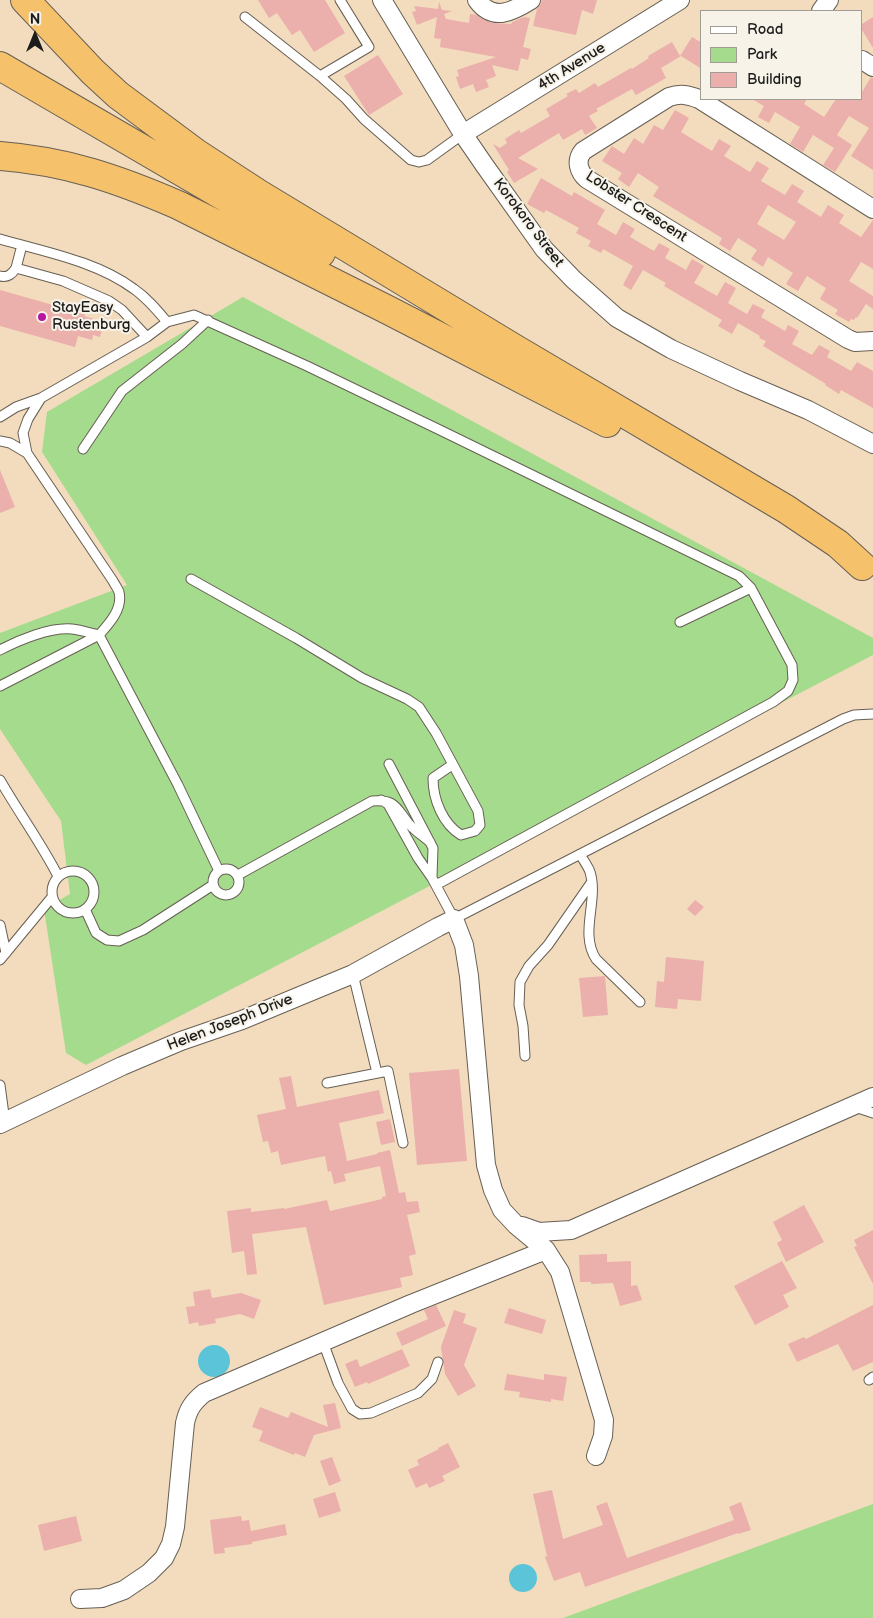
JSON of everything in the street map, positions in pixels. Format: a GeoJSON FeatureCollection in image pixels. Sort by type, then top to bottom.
{"type":"FeatureCollection","features":[{"type":"Feature","properties":{"kind":"highway"},"geometry":{"type":"LineString","coordinates":[[25,0],[58,37],[112,89],[196,153],[259,194],[504,342],[786,509],[838,544],[868,569]]}},
{"type":"Feature","properties":{"kind":"highway"},"geometry":{"type":"LineString","coordinates":[[0,66],[439,321],[663,447],[868,569]]}},
{"type":"Feature","properties":{"kind":"highway"},"geometry":{"type":"LineString","coordinates":[[0,156],[70,166],[109,177],[178,205],[386,308],[601,420],[663,447]]}},
{"type":"Feature","properties":{"kind":"street","name":"Korokoro Street"},"geometry":{"type":"LineString","coordinates":[[382,0],[463,134],[544,249],[574,280],[617,318],[671,349],[808,410],[873,444]]}},
{"type":"Feature","properties":{"kind":"street"},"geometry":{"type":"LineString","coordinates":[[477,0],[481,6],[491,13],[502,13],[531,0]]}},
{"type":"Feature","properties":{"kind":"street","name":"4th Avenue"},"geometry":{"type":"LineString","coordinates":[[463,134],[680,0]]}},
{"type":"Feature","properties":{"kind":"street"},"geometry":{"type":"LineString","coordinates":[[822,10],[830,0]]}},
{"type":"Feature","properties":{"kind":"street","name":"Lobster Crescent"},"geometry":{"type":"LineString","coordinates":[[700,100],[687,94],[669,97],[584,151],[580,155],[579,160],[582,174],[621,200],[848,339],[855,342],[873,341]]}},
{"type":"Feature","properties":{"kind":"street","name":"Lobster Crescent"},"geometry":{"type":"LineString","coordinates":[[701,100],[873,209]]}},
{"type":"Feature","properties":{"kind":"street"},"geometry":{"type":"LineString","coordinates":[[454,920],[464,945],[469,976],[486,1165],[493,1190],[502,1210],[516,1225],[546,1250],[560,1272],[604,1420],[603,1436],[596,1456]]}},
{"type":"Feature","properties":{"kind":"street","name":"Helen Joseph Drive"},"geometry":{"type":"LineString","coordinates":[[2,1123],[182,1040],[242,1020],[353,974],[454,920]]}},
{"type":"Feature","properties":{"kind":"street"},"geometry":{"type":"LineString","coordinates":[[516,1225],[540,1232],[571,1230],[873,1098]]}},
{"type":"Feature","properties":{"kind":"street"},"geometry":{"type":"LineString","coordinates":[[80,1599],[102,1598],[124,1590],[149,1573],[164,1558],[171,1544],[175,1527],[185,1423],[188,1411],[194,1401],[204,1393],[411,1304],[546,1250]]}},
{"type":"Feature","properties":{"kind":"lane"},"geometry":{"type":"LineString","coordinates":[[320,76],[369,47],[340,0]]}},
{"type":"Feature","properties":{"kind":"lane"},"geometry":{"type":"LineString","coordinates":[[245,17],[320,76],[346,99],[364,119],[411,160],[419,162],[428,160],[463,134]]}},
{"type":"Feature","properties":{"kind":"lane"},"geometry":{"type":"LineString","coordinates":[[0,239],[70,259],[106,273],[134,288],[148,300],[167,322]]}},
{"type":"Feature","properties":{"kind":"lane"},"geometry":{"type":"LineString","coordinates":[[0,276],[4,277],[12,274],[16,268],[22,245]]}},
{"type":"Feature","properties":{"kind":"lane"},"geometry":{"type":"LineString","coordinates":[[16,268],[63,281],[109,301],[122,310],[147,337]]}},
{"type":"Feature","properties":{"kind":"lane"},"geometry":{"type":"LineString","coordinates":[[0,417],[16,407],[41,398],[147,337],[167,322],[194,315],[444,432],[739,576],[751,588],[792,665],[793,680],[788,691],[773,702],[434,882]]}},
{"type":"Feature","properties":{"kind":"lane"},"geometry":{"type":"LineString","coordinates":[[83,449],[122,391],[182,344],[208,320]]}},
{"type":"Feature","properties":{"kind":"lane"},"geometry":{"type":"LineString","coordinates":[[26,453],[23,433],[28,419],[41,398]]}},
{"type":"Feature","properties":{"kind":"lane"},"geometry":{"type":"LineString","coordinates":[[0,441],[10,443],[26,453],[119,592],[119,603],[112,621],[99,634],[0,686]]}},
{"type":"Feature","properties":{"kind":"lane"},"geometry":{"type":"LineString","coordinates":[[191,579],[296,638],[362,678],[407,699],[419,707],[436,733],[478,812],[480,825],[475,831],[461,835],[452,829],[439,807],[433,792],[433,778],[452,764]]}},
{"type":"Feature","properties":{"kind":"lane"},"geometry":{"type":"LineString","coordinates":[[680,622],[751,588]]}},
{"type":"Feature","properties":{"kind":"lane"},"geometry":{"type":"LineString","coordinates":[[0,650],[17,641],[40,633],[70,629],[99,634]]}},
{"type":"Feature","properties":{"kind":"lane"},"geometry":{"type":"LineString","coordinates":[[99,634],[178,785],[219,871]]}},
{"type":"Feature","properties":{"kind":"lane"},"geometry":{"type":"LineString","coordinates":[[381,800],[388,804],[454,920],[842,719],[854,715],[873,714]]}},
{"type":"Feature","properties":{"kind":"lane"},"geometry":{"type":"LineString","coordinates":[[389,764],[433,848],[434,882]]}},
{"type":"Feature","properties":{"kind":"lane"},"geometry":{"type":"LineString","coordinates":[[0,780],[32,833],[39,841],[58,876]]}},
{"type":"Feature","properties":{"kind":"lane"},"geometry":{"type":"LineString","coordinates":[[238,875],[372,801],[381,800],[396,806],[410,825],[430,842]]}},
{"type":"Feature","properties":{"kind":"lane"},"geometry":{"type":"LineString","coordinates":[[580,854],[590,872],[590,935],[593,953],[596,959],[640,1002]]}},
{"type":"Feature","properties":{"kind":"lane"},"geometry":{"type":"LineString","coordinates":[[229,869],[238,875],[240,880],[237,890],[228,896],[218,894],[213,885],[215,874],[219,871],[229,869]]}},
{"type":"Feature","properties":{"kind":"lane"},"geometry":{"type":"LineString","coordinates":[[3,957],[52,897],[53,884],[58,876],[67,871],[74,870],[87,875],[95,892],[90,905],[85,909],[72,913],[60,908],[52,897]]}},
{"type":"Feature","properties":{"kind":"lane"},"geometry":{"type":"LineString","coordinates":[[525,1056],[523,1026],[519,1005],[520,982],[529,966],[548,945],[591,883]]}},
{"type":"Feature","properties":{"kind":"lane"},"geometry":{"type":"LineString","coordinates":[[85,909],[96,933],[107,940],[119,941],[143,930],[213,885]]}},
{"type":"Feature","properties":{"kind":"lane"},"geometry":{"type":"LineString","coordinates":[[0,925],[3,957]]}},
{"type":"Feature","properties":{"kind":"lane"},"geometry":{"type":"LineString","coordinates":[[353,974],[377,1073]]}},
{"type":"Feature","properties":{"kind":"lane"},"geometry":{"type":"LineString","coordinates":[[327,1083],[388,1071],[403,1143]]}},
{"type":"Feature","properties":{"kind":"lane","name":"Helen Joseph Drive"},"geometry":{"type":"LineString","coordinates":[[0,1085],[2,1123]]}},
{"type":"Feature","properties":{"kind":"lane"},"geometry":{"type":"LineString","coordinates":[[852,1106],[873,1113]]}},
{"type":"Feature","properties":{"kind":"lane"},"geometry":{"type":"LineString","coordinates":[[323,1342],[338,1383],[352,1409],[360,1414],[371,1413],[418,1393],[432,1379],[438,1362]]}},
{"type":"Feature","properties":{"kind":"green space"},"geometry":{"type":"Polygon","coordinates":[[[243,297],[873,638],[873,655],[86,1065],[66,1053],[44,909],[70,894],[61,821],[0,729],[0,633],[127,585],[42,452],[47,412],[243,297]]]}},
{"type":"Feature","properties":{"kind":"green space"},"geometry":{"type":"Polygon","coordinates":[[[873,1504],[873,1618],[563,1618],[873,1504]]]}},
{"type":"Feature","properties":{"kind":"water"},"geometry":{"type":"Polygon","coordinates":[[[214,1345],[225,1350],[230,1361],[225,1372],[214,1377],[203,1372],[198,1361],[203,1350],[214,1345]]]}},
{"type":"Feature","properties":{"kind":"water"},"geometry":{"type":"Polygon","coordinates":[[[523,1564],[533,1568],[537,1578],[533,1588],[523,1592],[513,1588],[509,1578],[513,1568],[523,1564]]]}},
{"type":"Feature","properties":{"kind":"building"},"geometry":{"type":"Polygon","coordinates":[[[258,0],[325,0],[345,33],[314,52],[300,30],[292,35],[277,13],[269,18],[258,0]]]}},
{"type":"Feature","properties":{"kind":"building"},"geometry":{"type":"Polygon","coordinates":[[[542,0],[597,0],[593,14],[582,10],[576,35],[533,26],[537,9],[542,0]]]}},
{"type":"Feature","properties":{"kind":"building"},"geometry":{"type":"Polygon","coordinates":[[[439,2],[442,10],[452,11],[444,14],[446,19],[469,23],[470,14],[477,15],[493,23],[511,24],[524,17],[530,18],[523,47],[531,49],[528,60],[521,58],[518,71],[492,65],[496,76],[486,80],[489,87],[476,92],[473,84],[460,89],[456,77],[459,76],[457,70],[496,57],[440,47],[441,39],[434,38],[437,17],[417,25],[412,12],[416,11],[414,6],[438,9],[439,2]]]}},
{"type":"Feature","properties":{"kind":"building"},"geometry":{"type":"Polygon","coordinates":[[[873,17],[873,48],[863,32],[863,23],[873,17]]]}},
{"type":"Feature","properties":{"kind":"building"},"geometry":{"type":"Polygon","coordinates":[[[692,37],[700,42],[700,68],[681,56],[661,68],[666,78],[636,95],[632,89],[596,109],[598,111],[589,116],[597,128],[585,135],[582,129],[563,140],[559,133],[518,158],[538,169],[514,183],[507,172],[509,170],[493,144],[500,148],[507,143],[505,139],[519,130],[521,133],[550,116],[546,109],[568,96],[566,94],[576,89],[579,93],[595,83],[598,87],[632,69],[649,58],[648,56],[672,42],[680,56],[692,37]]]}},
{"type":"Feature","properties":{"kind":"building"},"geometry":{"type":"Polygon","coordinates":[[[378,55],[403,94],[369,115],[344,76],[378,55]]]}},
{"type":"Feature","properties":{"kind":"building"},"geometry":{"type":"Polygon","coordinates":[[[871,77],[873,78],[873,170],[851,156],[869,128],[849,116],[837,135],[852,145],[835,172],[823,165],[834,148],[813,135],[803,152],[790,144],[800,127],[775,112],[769,123],[758,117],[764,106],[754,100],[806,100],[804,104],[824,117],[835,100],[863,100],[863,90],[871,77]]]}},
{"type":"Feature","properties":{"kind":"building"},"geometry":{"type":"Polygon","coordinates":[[[675,110],[689,118],[681,132],[712,151],[719,139],[731,146],[724,156],[750,172],[757,161],[769,168],[761,181],[785,195],[792,184],[804,191],[797,202],[821,217],[828,205],[844,215],[839,223],[861,237],[873,220],[873,269],[861,262],[849,281],[873,296],[873,309],[866,304],[857,318],[851,319],[849,322],[835,314],[838,310],[820,299],[826,288],[807,276],[798,291],[786,284],[793,273],[768,257],[763,267],[751,259],[757,250],[738,238],[730,251],[719,244],[722,238],[653,196],[659,187],[638,173],[629,187],[618,179],[622,173],[602,161],[612,146],[624,154],[634,138],[643,144],[654,125],[663,130],[675,110]],[[768,205],[757,224],[784,240],[796,222],[768,205]]]}},
{"type":"Feature","properties":{"kind":"building"},"geometry":{"type":"Polygon","coordinates":[[[541,178],[572,196],[574,192],[605,210],[597,224],[616,235],[623,222],[635,229],[630,237],[654,251],[659,243],[670,249],[665,258],[686,270],[692,259],[704,266],[694,283],[717,296],[725,282],[736,288],[728,303],[747,314],[753,304],[765,310],[761,317],[785,331],[788,325],[799,331],[792,344],[812,355],[819,345],[830,351],[827,357],[851,371],[857,362],[873,371],[873,408],[841,390],[839,394],[826,384],[763,346],[766,341],[738,323],[732,334],[718,326],[722,320],[664,286],[666,283],[643,270],[631,290],[623,285],[633,266],[603,249],[601,253],[588,246],[591,241],[576,233],[579,228],[546,210],[544,213],[527,204],[541,178]]]}},
{"type":"Feature","properties":{"kind":"building","name":"StayEasy Rustenburg"},"geometry":{"type":"Polygon","coordinates":[[[0,290],[85,314],[84,316],[104,322],[100,337],[93,335],[92,340],[78,336],[75,347],[0,326],[0,290]]]}},
{"type":"Feature","properties":{"kind":"building"},"geometry":{"type":"Polygon","coordinates":[[[0,470],[15,507],[0,513],[0,470]]]}},
{"type":"Feature","properties":{"kind":"building"},"geometry":{"type":"Polygon","coordinates":[[[695,900],[704,907],[695,916],[687,909],[695,900]]]}},
{"type":"Feature","properties":{"kind":"building"},"geometry":{"type":"Polygon","coordinates":[[[666,957],[704,961],[701,1001],[678,999],[677,1009],[655,1007],[657,981],[664,982],[666,957]]]}},
{"type":"Feature","properties":{"kind":"building"},"geometry":{"type":"Polygon","coordinates":[[[605,976],[608,1015],[583,1017],[579,978],[605,976]]]}},
{"type":"Feature","properties":{"kind":"building"},"geometry":{"type":"Polygon","coordinates":[[[459,1069],[467,1161],[417,1165],[409,1073],[459,1069]]]}},
{"type":"Feature","properties":{"kind":"building"},"geometry":{"type":"Polygon","coordinates":[[[291,1076],[297,1107],[379,1090],[384,1113],[339,1123],[347,1161],[390,1150],[399,1193],[405,1192],[407,1202],[418,1201],[420,1212],[407,1215],[416,1254],[409,1256],[413,1275],[400,1278],[402,1287],[324,1305],[306,1227],[252,1234],[257,1274],[247,1275],[244,1251],[232,1253],[227,1211],[251,1208],[251,1212],[284,1209],[327,1200],[330,1211],[382,1199],[382,1197],[386,1196],[380,1166],[344,1174],[346,1181],[334,1184],[331,1171],[328,1172],[325,1156],[281,1165],[278,1151],[271,1153],[268,1141],[263,1142],[257,1115],[286,1109],[279,1078],[291,1076]]]}},
{"type":"Feature","properties":{"kind":"building"},"geometry":{"type":"Polygon","coordinates":[[[390,1119],[395,1142],[381,1145],[376,1122],[390,1119]]]}},
{"type":"Feature","properties":{"kind":"building"},"geometry":{"type":"Polygon","coordinates":[[[804,1205],[824,1242],[786,1262],[777,1243],[782,1240],[773,1222],[804,1205]]]}},
{"type":"Feature","properties":{"kind":"building"},"geometry":{"type":"Polygon","coordinates":[[[873,1230],[873,1284],[854,1247],[857,1246],[854,1240],[873,1230]]]}},
{"type":"Feature","properties":{"kind":"building"},"geometry":{"type":"Polygon","coordinates":[[[607,1254],[607,1262],[631,1261],[631,1286],[637,1285],[642,1300],[620,1306],[613,1283],[591,1284],[591,1282],[580,1282],[579,1255],[607,1254]]]}},
{"type":"Feature","properties":{"kind":"building"},"geometry":{"type":"Polygon","coordinates":[[[782,1261],[797,1288],[783,1295],[789,1307],[755,1325],[734,1286],[782,1261]]]}},
{"type":"Feature","properties":{"kind":"building"},"geometry":{"type":"Polygon","coordinates":[[[210,1289],[212,1298],[241,1293],[261,1300],[254,1319],[240,1314],[215,1319],[216,1323],[199,1326],[198,1322],[189,1324],[186,1307],[195,1306],[193,1292],[210,1289]]]}},
{"type":"Feature","properties":{"kind":"building"},"geometry":{"type":"Polygon","coordinates":[[[436,1305],[446,1326],[402,1346],[396,1333],[428,1319],[424,1310],[436,1305]]]}},
{"type":"Feature","properties":{"kind":"building"},"geometry":{"type":"Polygon","coordinates":[[[873,1305],[873,1362],[853,1371],[838,1344],[797,1362],[788,1344],[804,1337],[806,1339],[873,1305]]]}},
{"type":"Feature","properties":{"kind":"building"},"geometry":{"type":"Polygon","coordinates":[[[509,1308],[546,1320],[542,1334],[504,1323],[509,1308]]]}},
{"type":"Feature","properties":{"kind":"building"},"geometry":{"type":"Polygon","coordinates":[[[454,1310],[466,1314],[463,1323],[477,1328],[464,1365],[476,1386],[458,1396],[445,1374],[441,1347],[454,1310]]]}},
{"type":"Feature","properties":{"kind":"building"},"geometry":{"type":"Polygon","coordinates":[[[402,1349],[410,1366],[368,1384],[367,1382],[355,1387],[345,1364],[357,1359],[360,1367],[402,1349]]]}},
{"type":"Feature","properties":{"kind":"building"},"geometry":{"type":"Polygon","coordinates":[[[507,1374],[544,1380],[544,1374],[567,1377],[563,1401],[551,1399],[551,1402],[519,1397],[520,1392],[504,1390],[507,1374]]]}},
{"type":"Feature","properties":{"kind":"building"},"geometry":{"type":"Polygon","coordinates":[[[335,1403],[341,1428],[314,1435],[305,1457],[295,1453],[294,1455],[259,1441],[263,1431],[252,1427],[260,1407],[288,1418],[291,1412],[328,1427],[323,1405],[335,1403]]]}},
{"type":"Feature","properties":{"kind":"building"},"geometry":{"type":"Polygon","coordinates":[[[448,1443],[460,1467],[442,1476],[445,1481],[429,1488],[427,1483],[416,1488],[408,1470],[419,1465],[417,1460],[448,1443]]]}},
{"type":"Feature","properties":{"kind":"building"},"geometry":{"type":"Polygon","coordinates":[[[332,1457],[341,1481],[329,1486],[320,1461],[332,1457]]]}},
{"type":"Feature","properties":{"kind":"building"},"geometry":{"type":"Polygon","coordinates":[[[552,1490],[563,1539],[603,1525],[596,1506],[607,1502],[627,1558],[734,1520],[729,1507],[741,1502],[751,1530],[585,1587],[580,1572],[554,1581],[545,1557],[547,1556],[533,1494],[552,1490]]]}},
{"type":"Feature","properties":{"kind":"building"},"geometry":{"type":"Polygon","coordinates":[[[335,1492],[341,1511],[319,1518],[313,1499],[335,1492]]]}},
{"type":"Feature","properties":{"kind":"building"},"geometry":{"type":"Polygon","coordinates":[[[76,1516],[82,1541],[44,1551],[38,1525],[76,1516]]]}},
{"type":"Feature","properties":{"kind":"building"},"geometry":{"type":"Polygon","coordinates":[[[241,1516],[242,1521],[249,1520],[251,1531],[285,1524],[287,1535],[252,1542],[252,1544],[224,1548],[225,1553],[214,1554],[210,1520],[241,1516]]]}},
{"type":"Feature","properties":{"kind":"place","name":"StayEasy Rustenburg"},"geometry":{"type":"Point","coordinates":[42,317]}}]}
